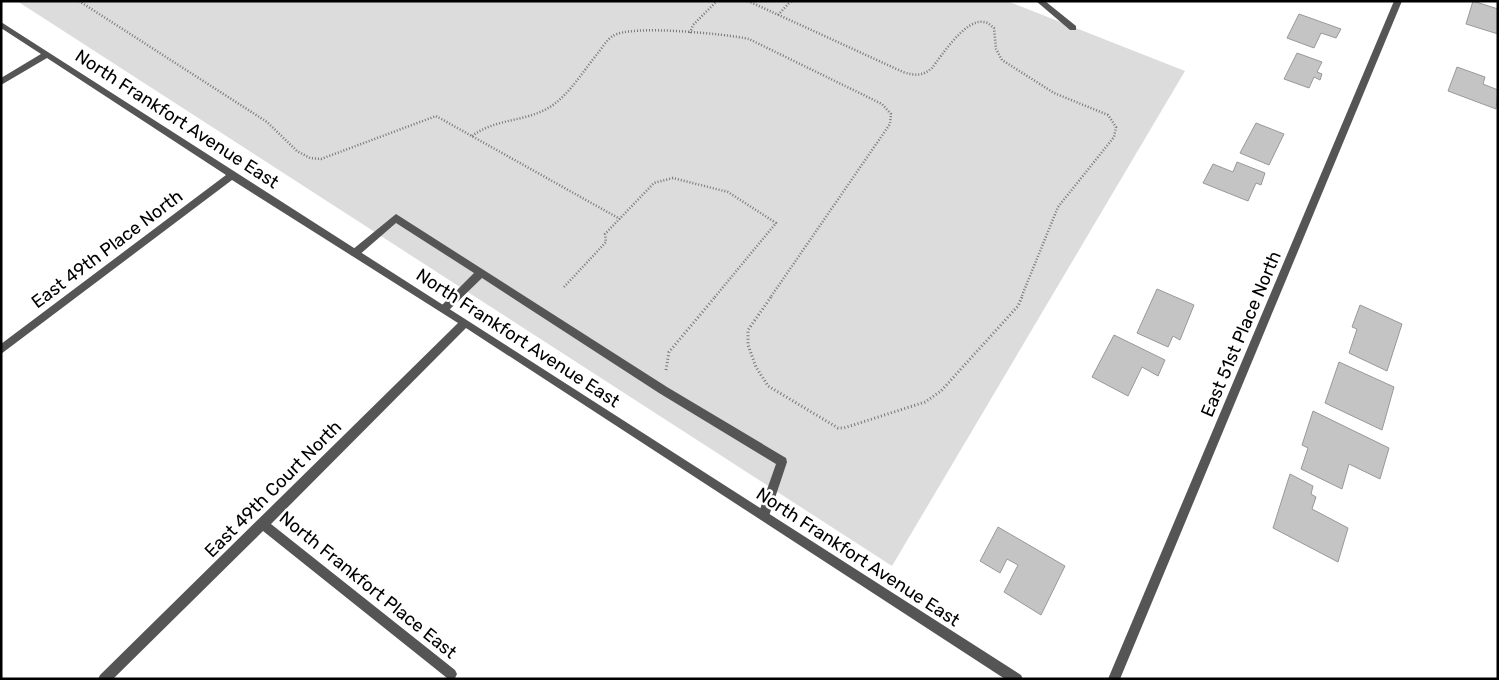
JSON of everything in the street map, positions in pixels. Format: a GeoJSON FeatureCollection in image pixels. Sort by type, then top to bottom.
{"type":"FeatureCollection","features":[{"type":"Feature","properties":{"kind":"street"},"geometry":{"type":"LineString","coordinates":[[1040,1],[1073,28]]}},
{"type":"Feature","properties":{"kind":"street","name":"East 51st Place North"},"geometry":{"type":"LineString","coordinates":[[1114,679],[1398,1]]}},
{"type":"Feature","properties":{"kind":"street","name":"North Frankfort Avenue East"},"geometry":{"type":"LineString","coordinates":[[1,24],[232,175],[444,309],[1017,679]]}},
{"type":"Feature","properties":{"kind":"street"},"geometry":{"type":"LineString","coordinates":[[1,82],[47,54]]}},
{"type":"Feature","properties":{"kind":"street","name":"East 49th Place North"},"geometry":{"type":"LineString","coordinates":[[1,350],[232,175]]}},
{"type":"Feature","properties":{"kind":"street"},"geometry":{"type":"LineString","coordinates":[[355,253],[396,218],[480,274],[663,390],[782,462],[764,515]]}},
{"type":"Feature","properties":{"kind":"street"},"geometry":{"type":"LineString","coordinates":[[444,309],[480,274]]}},
{"type":"Feature","properties":{"kind":"street","name":"East 49th Court North"},"geometry":{"type":"LineString","coordinates":[[104,679],[465,323]]}},
{"type":"Feature","properties":{"kind":"street","name":"North Frankfort Place East"},"geometry":{"type":"LineString","coordinates":[[263,524],[451,674]]}},
{"type":"Feature","properties":{"kind":"path"},"geometry":{"type":"LineString","coordinates":[[79,1],[263,119],[297,152],[310,158],[321,158],[436,116],[620,219]]}},
{"type":"Feature","properties":{"kind":"path"},"geometry":{"type":"LineString","coordinates":[[690,33],[693,25],[717,1]]}},
{"type":"Feature","properties":{"kind":"path"},"geometry":{"type":"LineString","coordinates":[[472,136],[491,124],[532,115],[552,106],[613,35],[626,32],[720,33],[754,40],[882,104],[891,114],[890,124],[747,335],[748,348],[761,376],[768,386],[834,426],[844,428],[931,398],[942,391],[1018,306],[1058,207],[1114,137],[1116,127],[1108,115],[1054,93],[1002,60],[996,49],[994,28],[987,22],[975,22],[965,27],[927,73],[917,76],[903,72],[748,1]]}},
{"type":"Feature","properties":{"kind":"path"},"geometry":{"type":"LineString","coordinates":[[778,15],[791,1]]}},
{"type":"Feature","properties":{"kind":"path"},"geometry":{"type":"LineString","coordinates":[[564,287],[606,242],[605,234],[654,183],[673,178],[728,192],[776,223],[669,352],[663,390]]}},
{"type":"Feature","properties":{"kind":"shaded area"},"geometry":{"type":"Polygon","coordinates":[[[17,1],[1007,1],[1185,71],[892,566],[17,1]]]}},
{"type":"Feature","properties":{"kind":"building"},"geometry":{"type":"Polygon","coordinates":[[[1473,1],[1498,9],[1498,34],[1466,24],[1473,1]]]}},
{"type":"Feature","properties":{"kind":"building"},"geometry":{"type":"Polygon","coordinates":[[[1299,14],[1341,29],[1336,38],[1321,33],[1314,48],[1287,38],[1299,14]]]}},
{"type":"Feature","properties":{"kind":"building"},"geometry":{"type":"Polygon","coordinates":[[[1297,53],[1322,62],[1317,72],[1322,74],[1320,80],[1314,77],[1309,88],[1284,79],[1297,53]]]}},
{"type":"Feature","properties":{"kind":"building"},"geometry":{"type":"Polygon","coordinates":[[[1457,67],[1485,77],[1483,84],[1498,90],[1496,109],[1448,91],[1457,67]]]}},
{"type":"Feature","properties":{"kind":"building"},"geometry":{"type":"Polygon","coordinates":[[[1256,123],[1284,134],[1269,165],[1240,153],[1256,123]]]}},
{"type":"Feature","properties":{"kind":"building"},"geometry":{"type":"Polygon","coordinates":[[[1237,162],[1265,173],[1261,185],[1256,183],[1248,201],[1203,183],[1213,164],[1233,172],[1237,162]]]}},
{"type":"Feature","properties":{"kind":"building"},"geometry":{"type":"Polygon","coordinates":[[[1157,289],[1194,305],[1180,340],[1173,336],[1168,347],[1137,333],[1157,289]]]}},
{"type":"Feature","properties":{"kind":"building"},"geometry":{"type":"Polygon","coordinates":[[[1360,305],[1402,324],[1387,371],[1349,353],[1357,329],[1352,327],[1360,305]]]}},
{"type":"Feature","properties":{"kind":"building"},"geometry":{"type":"Polygon","coordinates":[[[1114,335],[1165,360],[1158,376],[1142,367],[1128,396],[1092,377],[1114,335]]]}},
{"type":"Feature","properties":{"kind":"building"},"geometry":{"type":"Polygon","coordinates":[[[1339,362],[1394,387],[1382,430],[1325,403],[1339,362]]]}},
{"type":"Feature","properties":{"kind":"building"},"geometry":{"type":"Polygon","coordinates":[[[1313,411],[1389,448],[1380,479],[1349,464],[1342,489],[1301,469],[1308,448],[1302,445],[1313,411]]]}},
{"type":"Feature","properties":{"kind":"building"},"geometry":{"type":"Polygon","coordinates":[[[1290,474],[1313,486],[1311,494],[1316,497],[1312,509],[1348,528],[1338,562],[1273,528],[1290,474]]]}},
{"type":"Feature","properties":{"kind":"building"},"geometry":{"type":"Polygon","coordinates":[[[998,527],[1065,566],[1041,615],[1004,592],[1018,565],[1007,559],[1000,573],[980,561],[998,527]]]}}]}
